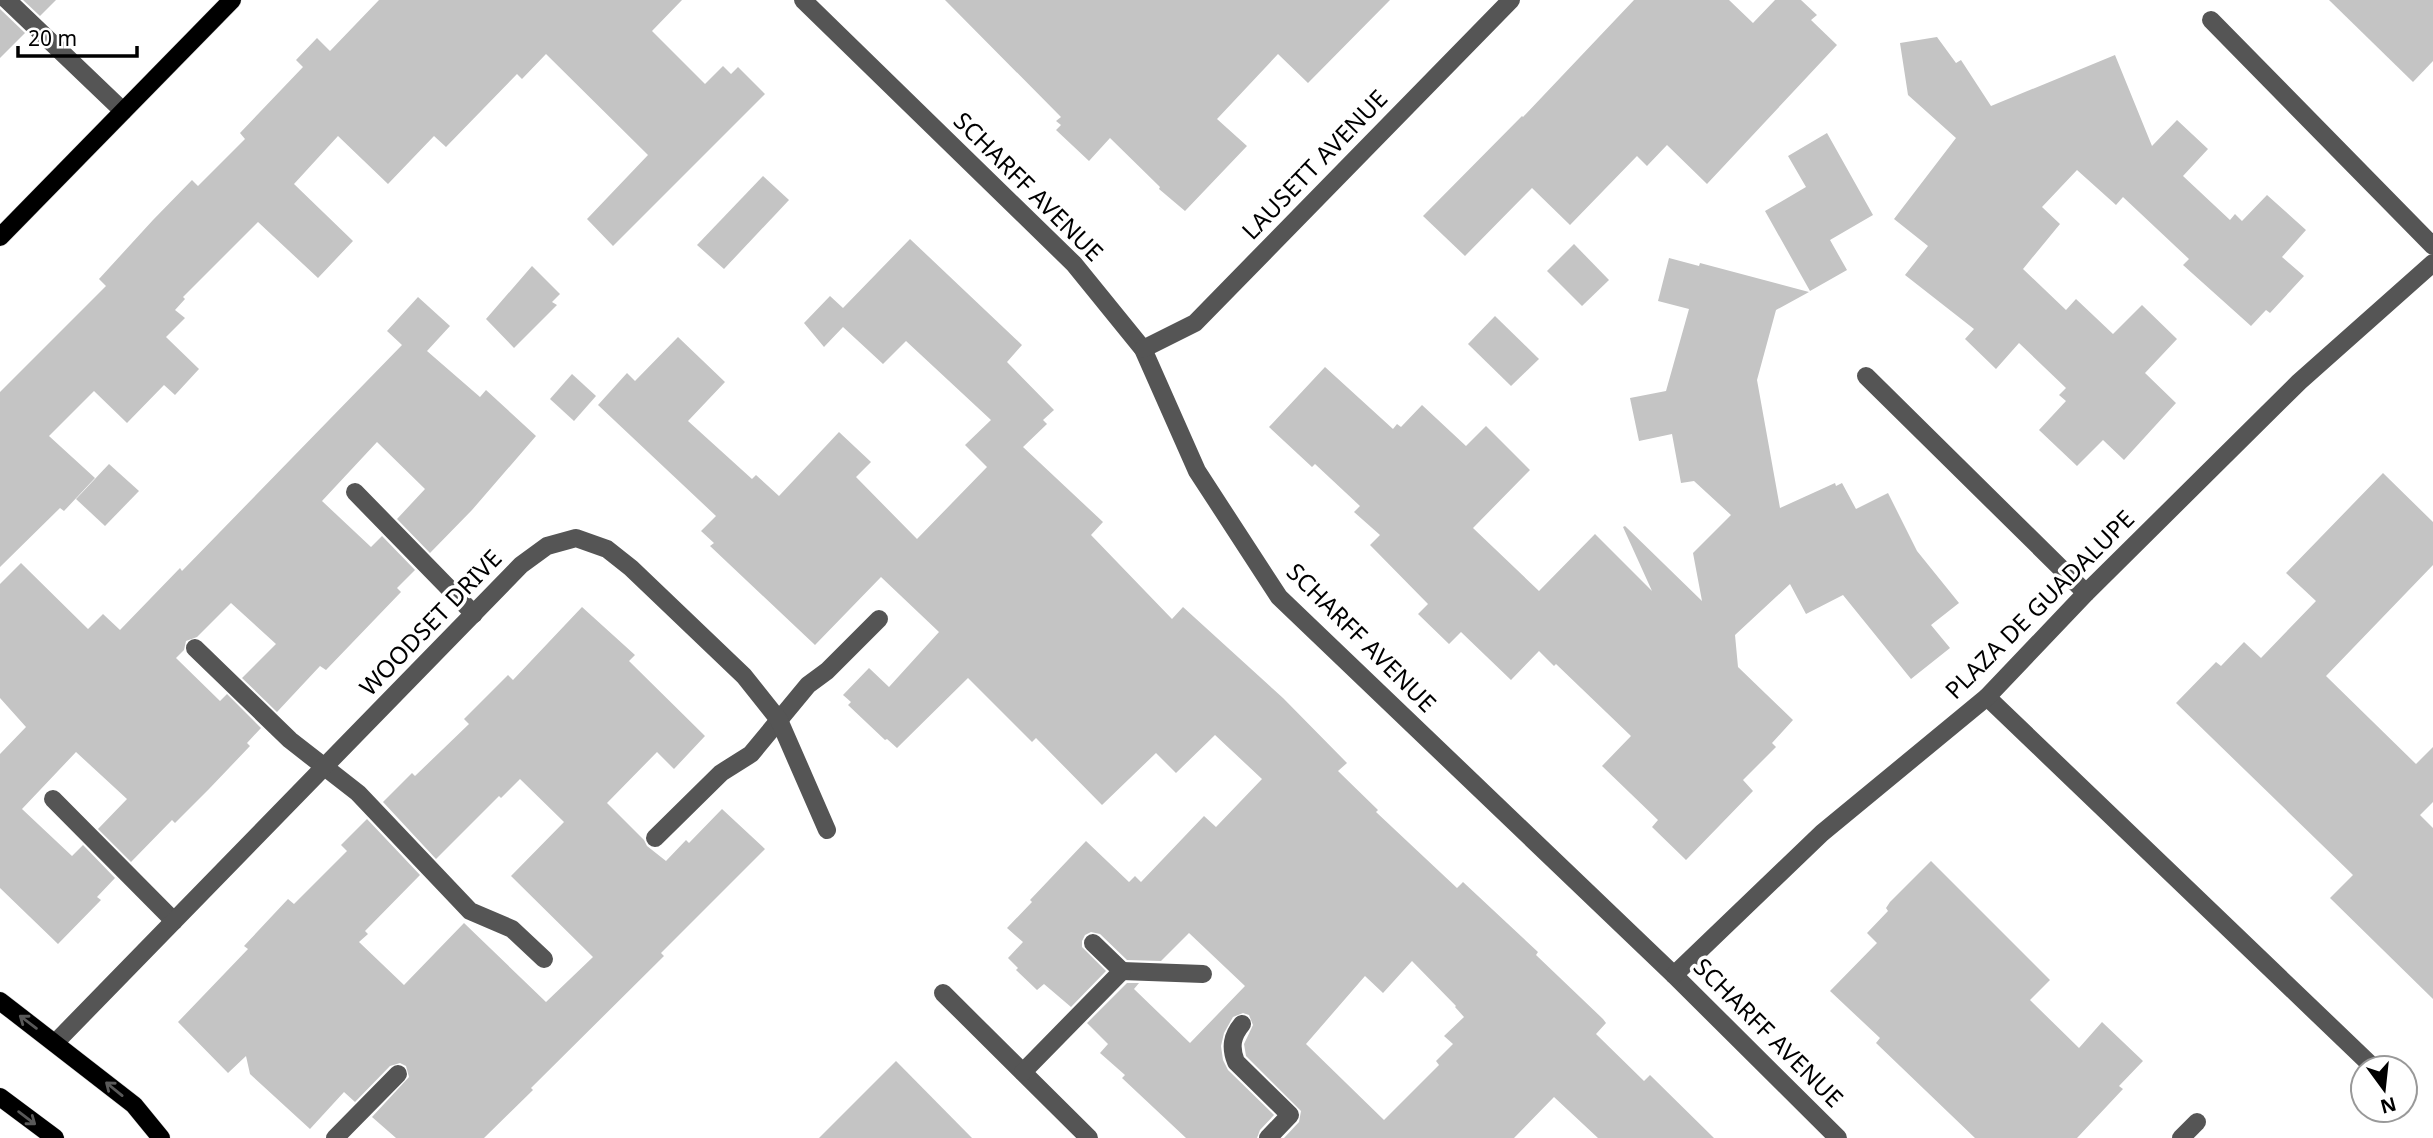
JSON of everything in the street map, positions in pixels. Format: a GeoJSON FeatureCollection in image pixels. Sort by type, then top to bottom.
{"type":"FeatureCollection","features":[{"type":"Feature","properties":{"kind":"main road"},"geometry":{"type":"LineString","coordinates":[[0,237],[232,0]]}},
{"type":"Feature","properties":{"kind":"main road"},"geometry":{"type":"LineString","coordinates":[[0,1001],[134,1105],[161,1138]]}},
{"type":"Feature","properties":{"kind":"main road"},"geometry":{"type":"LineString","coordinates":[[0,1097],[55,1138]]}},
{"type":"Feature","properties":{"kind":"street"},"geometry":{"type":"LineString","coordinates":[[8,0],[123,111]]}},
{"type":"Feature","properties":{"kind":"street","name":"SCHARFF AVENUE"},"geometry":{"type":"LineString","coordinates":[[803,0],[1074,264],[1143,349],[1197,471],[1279,597],[1674,975],[1838,1138]]}},
{"type":"Feature","properties":{"kind":"street","name":"LAUSETT AVENUE"},"geometry":{"type":"LineString","coordinates":[[1143,349],[1195,323],[1511,0]]}},
{"type":"Feature","properties":{"kind":"street"},"geometry":{"type":"LineString","coordinates":[[2211,20],[2433,246]]}},
{"type":"Feature","properties":{"kind":"street","name":"PLAZA DE GUADALUPE"},"geometry":{"type":"LineString","coordinates":[[1674,975],[1822,833],[1987,697],[2086,593],[2299,382],[2433,263]]}},
{"type":"Feature","properties":{"kind":"street"},"geometry":{"type":"LineString","coordinates":[[1866,376],[2086,593]]}},
{"type":"Feature","properties":{"kind":"street"},"geometry":{"type":"LineString","coordinates":[[355,492],[474,614]]}},
{"type":"Feature","properties":{"kind":"street","name":"WOODSET DRIVE"},"geometry":{"type":"LineString","coordinates":[[55,1043],[522,565],[547,546],[576,538],[607,549],[631,568],[744,676],[779,720],[827,830]]}},
{"type":"Feature","properties":{"kind":"street"},"geometry":{"type":"LineString","coordinates":[[655,838],[721,774],[751,754],[808,685],[827,671],[878,619]]}},
{"type":"Feature","properties":{"kind":"street"},"geometry":{"type":"LineString","coordinates":[[195,648],[290,740],[358,793],[470,911],[512,929],[544,959]]}},
{"type":"Feature","properties":{"kind":"street"},"geometry":{"type":"LineString","coordinates":[[1987,697],[2359,1054]]}},
{"type":"Feature","properties":{"kind":"street"},"geometry":{"type":"LineString","coordinates":[[53,799],[174,920]]}},
{"type":"Feature","properties":{"kind":"street"},"geometry":{"type":"LineString","coordinates":[[1093,943],[1122,971],[1203,974]]}},
{"type":"Feature","properties":{"kind":"street"},"geometry":{"type":"LineString","coordinates":[[1023,1072],[1122,971]]}},
{"type":"Feature","properties":{"kind":"street"},"geometry":{"type":"LineString","coordinates":[[943,993],[1089,1138]]}},
{"type":"Feature","properties":{"kind":"street"},"geometry":{"type":"LineString","coordinates":[[1242,1024],[1235,1032],[1232,1042],[1236,1062],[1290,1115],[1268,1138]]}},
{"type":"Feature","properties":{"kind":"street"},"geometry":{"type":"LineString","coordinates":[[335,1138],[398,1074]]}},
{"type":"Feature","properties":{"kind":"street"},"geometry":{"type":"LineString","coordinates":[[2181,1138],[2197,1122]]}},
{"type":"Feature","properties":{"kind":"building"},"geometry":{"type":"Polygon","coordinates":[[[23,0],[56,0],[40,16],[23,0]]]}},
{"type":"Feature","properties":{"kind":"building"},"geometry":{"type":"Polygon","coordinates":[[[379,0],[682,0],[652,31],[705,84],[723,66],[731,74],[738,67],[765,94],[613,246],[587,219],[648,155],[546,54],[522,79],[517,74],[446,147],[434,136],[388,184],[338,136],[294,184],[353,241],[318,278],[258,222],[183,297],[185,299],[175,310],[185,318],[166,337],[199,369],[175,395],[164,385],[127,423],[94,391],[49,436],[95,478],[64,511],[60,508],[0,567],[0,392],[106,286],[99,279],[153,220],[192,180],[198,186],[245,139],[240,133],[303,67],[296,60],[317,38],[330,51],[379,0]]]}},
{"type":"Feature","properties":{"kind":"building"},"geometry":{"type":"Polygon","coordinates":[[[945,0],[1390,0],[1308,83],[1278,54],[1217,119],[1247,146],[1185,211],[1159,189],[1160,187],[1110,138],[1089,161],[1056,130],[1061,125],[1056,121],[1061,117],[945,0]]]}},
{"type":"Feature","properties":{"kind":"building"},"geometry":{"type":"Polygon","coordinates":[[[1634,0],[1729,0],[1753,23],[1775,0],[1801,0],[1817,15],[1811,20],[1837,45],[1707,184],[1667,145],[1647,166],[1637,156],[1570,225],[1532,188],[1465,256],[1423,216],[1523,117],[1634,0]]]}},
{"type":"Feature","properties":{"kind":"building"},"geometry":{"type":"Polygon","coordinates":[[[2329,0],[2433,0],[2433,61],[2413,82],[2329,0]]]}},
{"type":"Feature","properties":{"kind":"building"},"geometry":{"type":"Polygon","coordinates":[[[0,9],[25,33],[0,58],[0,9]]]}},
{"type":"Feature","properties":{"kind":"building"},"geometry":{"type":"Polygon","coordinates":[[[1937,37],[1956,63],[1961,60],[1991,106],[2115,55],[2152,146],[2177,120],[2208,149],[2183,176],[2230,220],[2235,214],[2242,221],[2267,195],[2306,230],[2282,257],[2304,276],[2270,313],[2266,310],[2251,326],[2183,265],[2189,259],[2123,197],[2116,205],[2077,170],[2042,207],[2060,224],[2023,269],[2066,310],[2076,299],[2113,334],[2142,305],[2177,339],[2145,373],[2176,403],[2124,460],[2103,440],[2077,466],[2039,430],[2066,401],[2059,395],[2066,388],[2019,343],[1996,369],[1965,339],[1974,329],[1905,275],[1928,246],[1894,219],[1956,138],[1908,95],[1900,43],[1937,37]]]}},
{"type":"Feature","properties":{"kind":"building"},"geometry":{"type":"Polygon","coordinates":[[[1827,133],[1873,215],[1830,240],[1847,270],[1810,291],[1765,211],[1806,187],[1788,156],[1827,133]]]}},
{"type":"Feature","properties":{"kind":"building"},"geometry":{"type":"Polygon","coordinates":[[[763,176],[789,200],[724,269],[697,245],[763,176]]]}},
{"type":"Feature","properties":{"kind":"building"},"geometry":{"type":"Polygon","coordinates":[[[910,239],[1022,345],[1007,362],[1054,410],[1043,420],[1047,424],[1023,447],[1103,522],[1091,535],[1172,619],[1183,607],[1283,698],[1347,763],[1338,771],[1378,810],[1376,812],[1457,888],[1463,882],[1538,952],[1536,955],[1606,1023],[1596,1034],[1644,1081],[1650,1075],[1714,1138],[1598,1138],[1554,1097],[1514,1138],[1284,1138],[1299,1122],[1301,1111],[1246,1056],[1244,1044],[1253,1025],[1249,1015],[1243,1013],[1233,1017],[1224,1033],[1221,1046],[1228,1070],[1274,1115],[1260,1130],[1257,1138],[1186,1138],[1122,1078],[1125,1075],[1100,1053],[1108,1044],[1087,1023],[1127,983],[1139,983],[1134,989],[1190,1043],[1245,986],[1189,933],[1161,961],[1127,960],[1100,934],[1091,932],[1085,935],[1082,947],[1106,971],[1071,1007],[1044,984],[1037,990],[1016,970],[1018,968],[1008,958],[1023,942],[1007,928],[1086,841],[1129,882],[1135,876],[1141,882],[1204,816],[1216,827],[1262,779],[1215,735],[1176,773],[1156,753],[1102,805],[1036,738],[1032,742],[968,678],[897,748],[848,705],[851,702],[843,695],[869,668],[889,687],[939,632],[881,577],[815,645],[710,546],[714,543],[701,531],[716,516],[598,405],[627,373],[635,381],[678,337],[725,382],[688,421],[752,479],[756,475],[779,496],[839,432],[871,462],[856,477],[917,539],[987,467],[965,445],[991,420],[906,341],[883,364],[843,327],[824,347],[804,323],[830,296],[843,308],[910,239]],[[1412,961],[1383,993],[1365,976],[1306,1044],[1384,1120],[1439,1065],[1436,1061],[1453,1044],[1444,1036],[1464,1017],[1412,961]]]}},
{"type":"Feature","properties":{"kind":"building"},"geometry":{"type":"Polygon","coordinates":[[[1574,244],[1609,280],[1582,306],[1547,271],[1574,244]]]}},
{"type":"Feature","properties":{"kind":"building"},"geometry":{"type":"Polygon","coordinates":[[[1669,258],[1699,266],[1700,263],[1809,292],[1776,310],[1757,380],[1780,508],[1835,483],[1836,486],[1842,483],[1856,509],[1888,493],[1917,551],[1959,603],[1931,625],[1950,648],[1911,679],[1843,595],[1806,614],[1790,584],[1735,635],[1738,667],[1793,720],[1772,743],[1776,747],[1743,780],[1753,791],[1686,860],[1652,827],[1658,820],[1602,766],[1631,736],[1539,651],[1511,680],[1461,632],[1449,644],[1418,614],[1428,604],[1370,545],[1380,535],[1354,512],[1360,506],[1315,464],[1312,467],[1269,427],[1325,367],[1393,429],[1397,424],[1401,427],[1422,405],[1466,446],[1486,426],[1530,470],[1473,528],[1539,591],[1595,534],[1652,591],[1623,527],[1625,526],[1702,601],[1693,553],[1731,515],[1694,481],[1681,483],[1672,434],[1639,441],[1630,398],[1666,391],[1689,309],[1658,301],[1669,258]]]}},
{"type":"Feature","properties":{"kind":"building"},"geometry":{"type":"Polygon","coordinates":[[[532,266],[560,294],[552,302],[557,305],[514,348],[486,319],[532,266]]]}},
{"type":"Feature","properties":{"kind":"building"},"geometry":{"type":"Polygon","coordinates":[[[418,297],[450,326],[427,351],[480,397],[486,390],[536,436],[472,510],[430,553],[397,519],[425,489],[377,442],[322,501],[371,547],[382,536],[415,570],[397,588],[401,592],[326,670],[320,666],[277,712],[242,678],[276,644],[231,603],[197,637],[186,641],[184,650],[176,658],[220,701],[227,694],[261,728],[247,743],[250,746],[209,789],[175,823],[172,820],[131,862],[98,829],[127,799],[76,752],[22,809],[72,856],[83,845],[115,878],[97,897],[101,900],[58,944],[0,888],[0,754],[26,727],[0,698],[0,584],[21,563],[88,629],[103,614],[120,630],[180,568],[182,571],[402,345],[387,331],[418,297]]]}},
{"type":"Feature","properties":{"kind":"building"},"geometry":{"type":"Polygon","coordinates":[[[1495,316],[1539,359],[1511,386],[1468,344],[1495,316]]]}},
{"type":"Feature","properties":{"kind":"building"},"geometry":{"type":"Polygon","coordinates":[[[572,374],[596,396],[574,421],[550,399],[572,374]]]}},
{"type":"Feature","properties":{"kind":"building"},"geometry":{"type":"Polygon","coordinates":[[[109,464],[139,491],[105,526],[76,499],[109,464]]]}},
{"type":"Feature","properties":{"kind":"building"},"geometry":{"type":"Polygon","coordinates":[[[2383,473],[2433,522],[2433,565],[2326,676],[2416,764],[2433,747],[2433,802],[2420,815],[2433,828],[2433,999],[2330,898],[2353,875],[2176,703],[2216,662],[2221,666],[2244,642],[2261,658],[2316,601],[2286,573],[2383,473]]]}},
{"type":"Feature","properties":{"kind":"building"},"geometry":{"type":"Polygon","coordinates":[[[582,607],[635,655],[629,661],[705,736],[674,769],[657,752],[607,803],[647,846],[666,861],[686,840],[689,843],[722,809],[765,849],[661,953],[664,956],[484,1138],[396,1138],[372,1117],[409,1077],[406,1066],[400,1063],[390,1066],[355,1102],[344,1092],[310,1129],[250,1074],[246,1056],[228,1073],[178,1022],[248,949],[244,946],[288,899],[294,904],[347,851],[341,845],[367,819],[420,875],[365,931],[368,934],[359,942],[404,985],[464,923],[546,1002],[593,957],[511,876],[564,822],[520,779],[501,798],[499,796],[436,859],[383,802],[412,773],[415,776],[469,724],[464,719],[508,675],[513,680],[582,607]]]}},
{"type":"Feature","properties":{"kind":"building"},"geometry":{"type":"Polygon","coordinates":[[[1931,861],[2050,980],[2030,1000],[2079,1048],[2102,1022],[2143,1061],[2119,1086],[2123,1089],[2077,1138],[1975,1138],[1876,1043],[1880,1038],[1830,991],[1877,943],[1867,933],[1888,911],[1886,908],[1890,902],[1931,861]]]}},
{"type":"Feature","properties":{"kind":"building"},"geometry":{"type":"Polygon","coordinates":[[[896,1061],[972,1138],[819,1138],[896,1061]]]}}]}
